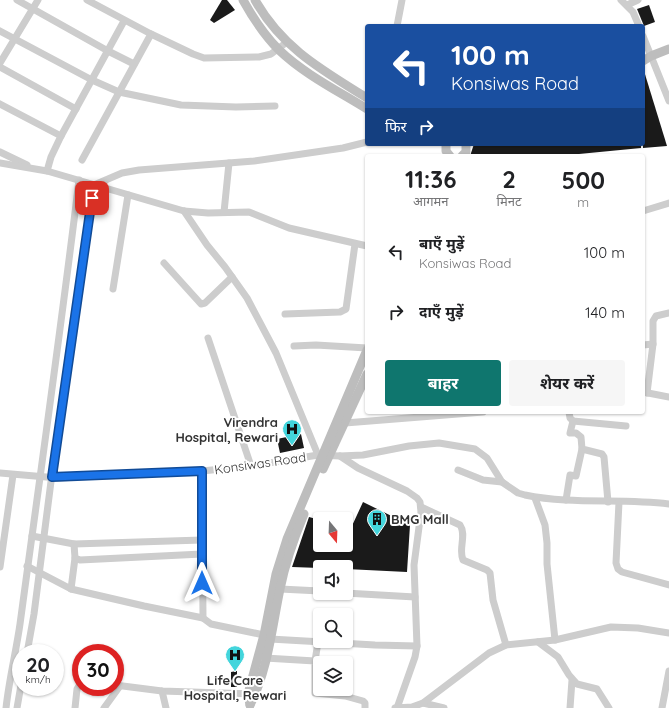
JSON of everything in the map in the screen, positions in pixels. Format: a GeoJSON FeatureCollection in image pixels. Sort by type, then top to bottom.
{"type":"FeatureCollection","features":[{"type":"Feature","properties":{"kind":"main road"},"geometry":{"type":"LineString","coordinates":[[243,0],[254,19],[279,49],[302,69],[365,108]]}},
{"type":"Feature","properties":{"kind":"main road"},"geometry":{"type":"LineString","coordinates":[[255,0],[274,28],[287,42],[310,62],[365,97]]}},
{"type":"Feature","properties":{"kind":"main road"},"geometry":{"type":"LineString","coordinates":[[646,58],[669,49]]}},
{"type":"Feature","properties":{"kind":"main road"},"geometry":{"type":"LineString","coordinates":[[252,694],[265,658],[276,574],[287,540],[365,354]]}},
{"type":"Feature","properties":{"kind":"main road"},"geometry":{"type":"LineString","coordinates":[[249,706],[286,564],[323,455],[345,423],[365,378]]}},
{"type":"Feature","properties":{"kind":"street"},"geometry":{"type":"LineString","coordinates":[[17,0],[134,64]]}},
{"type":"Feature","properties":{"kind":"street"},"geometry":{"type":"LineString","coordinates":[[0,63],[38,0]]}},
{"type":"Feature","properties":{"kind":"street"},"geometry":{"type":"LineString","coordinates":[[87,0],[124,21],[204,58],[258,57],[279,49],[287,42]]}},
{"type":"Feature","properties":{"kind":"street"},"geometry":{"type":"LineString","coordinates":[[397,24],[402,0]]}},
{"type":"Feature","properties":{"kind":"street"},"geometry":{"type":"LineString","coordinates":[[624,2],[638,0]]}},
{"type":"Feature","properties":{"kind":"street"},"geometry":{"type":"LineString","coordinates":[[624,2],[633,12],[638,24]]}},
{"type":"Feature","properties":{"kind":"street"},"geometry":{"type":"LineString","coordinates":[[47,171],[51,157],[61,136],[124,21]]}},
{"type":"Feature","properties":{"kind":"street"},"geometry":{"type":"LineString","coordinates":[[0,31],[92,80],[119,92],[180,105],[236,107],[275,106]]}},
{"type":"Feature","properties":{"kind":"street"},"geometry":{"type":"LineString","coordinates":[[82,160],[151,34]]}},
{"type":"Feature","properties":{"kind":"street"},"geometry":{"type":"LineString","coordinates":[[646,58],[669,101]]}},
{"type":"Feature","properties":{"kind":"street"},"geometry":{"type":"LineString","coordinates":[[0,67],[76,109]]}},
{"type":"Feature","properties":{"kind":"street"},"geometry":{"type":"LineString","coordinates":[[0,104],[61,136]]}},
{"type":"Feature","properties":{"kind":"street"},"geometry":{"type":"LineString","coordinates":[[94,184],[122,174],[139,170],[254,161],[335,149],[365,142]]}},
{"type":"Feature","properties":{"kind":"street"},"geometry":{"type":"LineString","coordinates":[[0,152],[34,169]]}},
{"type":"Feature","properties":{"kind":"street"},"geometry":{"type":"LineString","coordinates":[[0,163],[47,171],[184,211],[249,212],[294,230],[365,246]]}},
{"type":"Feature","properties":{"kind":"street"},"geometry":{"type":"LineString","coordinates":[[224,212],[229,163]]}},
{"type":"Feature","properties":{"kind":"street"},"geometry":{"type":"LineString","coordinates":[[6,708],[20,626],[27,566],[50,415],[79,180]]}},
{"type":"Feature","properties":{"kind":"street"},"geometry":{"type":"LineString","coordinates":[[28,644],[94,184]]}},
{"type":"Feature","properties":{"kind":"street"},"geometry":{"type":"LineString","coordinates":[[113,289],[128,195]]}},
{"type":"Feature","properties":{"kind":"street"},"geometry":{"type":"LineString","coordinates":[[645,211],[669,203]]}},
{"type":"Feature","properties":{"kind":"street"},"geometry":{"type":"LineString","coordinates":[[184,211],[207,245],[247,298],[276,353],[323,455]]}},
{"type":"Feature","properties":{"kind":"street"},"geometry":{"type":"LineString","coordinates":[[285,314],[340,312],[346,309],[355,244]]}},
{"type":"Feature","properties":{"kind":"street"},"geometry":{"type":"LineString","coordinates":[[71,251],[84,254]]}},
{"type":"Feature","properties":{"kind":"street"},"geometry":{"type":"LineString","coordinates":[[164,263],[201,304],[205,303],[232,277]]}},
{"type":"Feature","properties":{"kind":"street"},"geometry":{"type":"LineString","coordinates":[[669,313],[661,314],[654,319],[653,344],[645,392],[669,397]]}},
{"type":"Feature","properties":{"kind":"street"},"geometry":{"type":"LineString","coordinates":[[208,338],[251,466]]}},
{"type":"Feature","properties":{"kind":"street"},"geometry":{"type":"LineString","coordinates":[[645,345],[653,344]]}},
{"type":"Feature","properties":{"kind":"street"},"geometry":{"type":"LineString","coordinates":[[294,346],[316,345],[365,349]]}},
{"type":"Feature","properties":{"kind":"street"},"geometry":{"type":"LineString","coordinates":[[345,423],[458,414]]}},
{"type":"Feature","properties":{"kind":"street"},"geometry":{"type":"LineString","coordinates":[[569,414],[573,421],[626,426]]}},
{"type":"Feature","properties":{"kind":"street"},"geometry":{"type":"LineString","coordinates":[[566,500],[570,475],[576,476],[582,449],[581,437],[576,433],[570,433],[573,421]]}},
{"type":"Feature","properties":{"kind":"street"},"geometry":{"type":"LineString","coordinates":[[340,456],[363,455],[408,446],[428,444],[456,445],[474,449],[483,455],[490,462],[502,482],[518,493],[535,498],[669,504]]}},
{"type":"Feature","properties":{"kind":"street"},"geometry":{"type":"LineString","coordinates":[[582,449],[602,454],[604,457],[608,502]]}},
{"type":"Feature","properties":{"kind":"street","name":"Konsiwas Road"},"geometry":{"type":"LineString","coordinates":[[0,473],[52,477],[202,471],[251,466],[323,455],[340,456]]}},
{"type":"Feature","properties":{"kind":"street"},"geometry":{"type":"LineString","coordinates":[[340,456],[358,468],[407,491],[417,498],[421,507],[414,565],[417,646],[415,657],[396,708],[404,708],[423,703],[489,654],[506,645],[555,640],[611,628],[638,628],[669,633]]}},
{"type":"Feature","properties":{"kind":"street"},"geometry":{"type":"LineString","coordinates":[[458,470],[483,480],[502,482]]}},
{"type":"Feature","properties":{"kind":"street"},"geometry":{"type":"LineString","coordinates":[[202,471],[203,618]]}},
{"type":"Feature","properties":{"kind":"street"},"geometry":{"type":"LineString","coordinates":[[0,567],[13,475]]}},
{"type":"Feature","properties":{"kind":"street"},"geometry":{"type":"LineString","coordinates":[[535,498],[545,525],[547,564],[555,640]]}},
{"type":"Feature","properties":{"kind":"street"},"geometry":{"type":"LineString","coordinates":[[619,502],[616,563],[618,569],[622,572],[669,585]]}},
{"type":"Feature","properties":{"kind":"street"},"geometry":{"type":"LineString","coordinates":[[421,507],[460,524],[462,530],[461,553],[463,560],[487,570],[490,573],[493,600],[506,645]]}},
{"type":"Feature","properties":{"kind":"street"},"geometry":{"type":"LineString","coordinates":[[32,536],[74,544],[202,540]]}},
{"type":"Feature","properties":{"kind":"street"},"geometry":{"type":"LineString","coordinates":[[71,589],[75,558],[74,544]]}},
{"type":"Feature","properties":{"kind":"street"},"geometry":{"type":"LineString","coordinates":[[75,558],[80,560],[202,554]]}},
{"type":"Feature","properties":{"kind":"street"},"geometry":{"type":"LineString","coordinates":[[27,566],[71,589],[203,618],[211,624],[267,637],[313,642]]}},
{"type":"Feature","properties":{"kind":"street"},"geometry":{"type":"LineString","coordinates":[[280,589],[313,591]]}},
{"type":"Feature","properties":{"kind":"street"},"geometry":{"type":"LineString","coordinates":[[353,593],[415,597]]}},
{"type":"Feature","properties":{"kind":"street"},"geometry":{"type":"LineString","coordinates":[[538,642],[558,657],[572,680],[581,686],[598,689],[609,708]]}},
{"type":"Feature","properties":{"kind":"street"},"geometry":{"type":"LineString","coordinates":[[353,643],[417,646]]}},
{"type":"Feature","properties":{"kind":"street"},"geometry":{"type":"LineString","coordinates":[[265,658],[313,660]]}},
{"type":"Feature","properties":{"kind":"street"},"geometry":{"type":"LineString","coordinates":[[662,708],[669,671]]}},
{"type":"Feature","properties":{"kind":"street"},"geometry":{"type":"LineString","coordinates":[[570,708],[572,680]]}},
{"type":"Feature","properties":{"kind":"street"},"geometry":{"type":"LineString","coordinates":[[124,687],[162,691],[252,694]]}},
{"type":"Feature","properties":{"kind":"street"},"geometry":{"type":"LineString","coordinates":[[162,691],[166,708]]}},
{"type":"Feature","properties":{"kind":"street"},"geometry":{"type":"LineString","coordinates":[[17,708],[19,696]]}},
{"type":"Feature","properties":{"kind":"street"},"geometry":{"type":"LineString","coordinates":[[75,708],[76,696]]}},
{"type":"Feature","properties":{"kind":"street"},"geometry":{"type":"LineString","coordinates":[[104,708],[111,696]]}},
{"type":"Feature","properties":{"kind":"street"},"geometry":{"type":"LineString","coordinates":[[345,696],[363,700],[365,703],[365,708]]}},
{"type":"Feature","properties":{"kind":"street"},"geometry":{"type":"LineString","coordinates":[[423,703],[444,708]]}},
{"type":"Feature","properties":{"kind":"building"},"geometry":{"type":"Polygon","coordinates":[[[222,0],[227,0],[235,10],[214,23],[210,20],[222,0]]]}},
{"type":"Feature","properties":{"kind":"building"},"geometry":{"type":"Polygon","coordinates":[[[649,5],[655,22],[645,26],[637,9],[649,5]]]}},
{"type":"Feature","properties":{"kind":"building"},"geometry":{"type":"Polygon","coordinates":[[[645,74],[667,146],[643,148],[643,146],[645,146],[645,74]]]}},
{"type":"Feature","properties":{"kind":"building"},"geometry":{"type":"Polygon","coordinates":[[[473,146],[641,146],[641,148],[579,154],[471,154],[473,146]]]}},
{"type":"Feature","properties":{"kind":"building"},"geometry":{"type":"Polygon","coordinates":[[[301,434],[304,448],[280,453],[277,439],[301,434]]]}},
{"type":"Feature","properties":{"kind":"building","name":"BMG Mall"},"geometry":{"type":"Polygon","coordinates":[[[363,502],[410,525],[407,572],[353,569],[353,560],[313,560],[313,568],[292,567],[309,517],[313,518],[313,552],[353,552],[353,524],[363,502]]]}},
{"type":"Feature","properties":{"kind":"building"},"geometry":{"type":"Polygon","coordinates":[[[237,671],[237,687],[231,687],[231,672],[237,671]]]}},
{"type":"Feature","properties":{"kind":"place","name":"Virendra Hospital, Rewari"},"geometry":{"type":"Point","coordinates":[292,446]}},
{"type":"Feature","properties":{"kind":"place","name":"BMG Mall"},"geometry":{"type":"Point","coordinates":[377,536]}},
{"type":"Feature","properties":{"kind":"place","name":"Life Care Hospital, Rewari"},"geometry":{"type":"Point","coordinates":[235,672]}},
{"type":"Feature","properties":{"kind":"route"},"geometry":{"type":"LineString","coordinates":[[92,198],[52,477],[118,476],[202,471],[202,583]]}}]}
